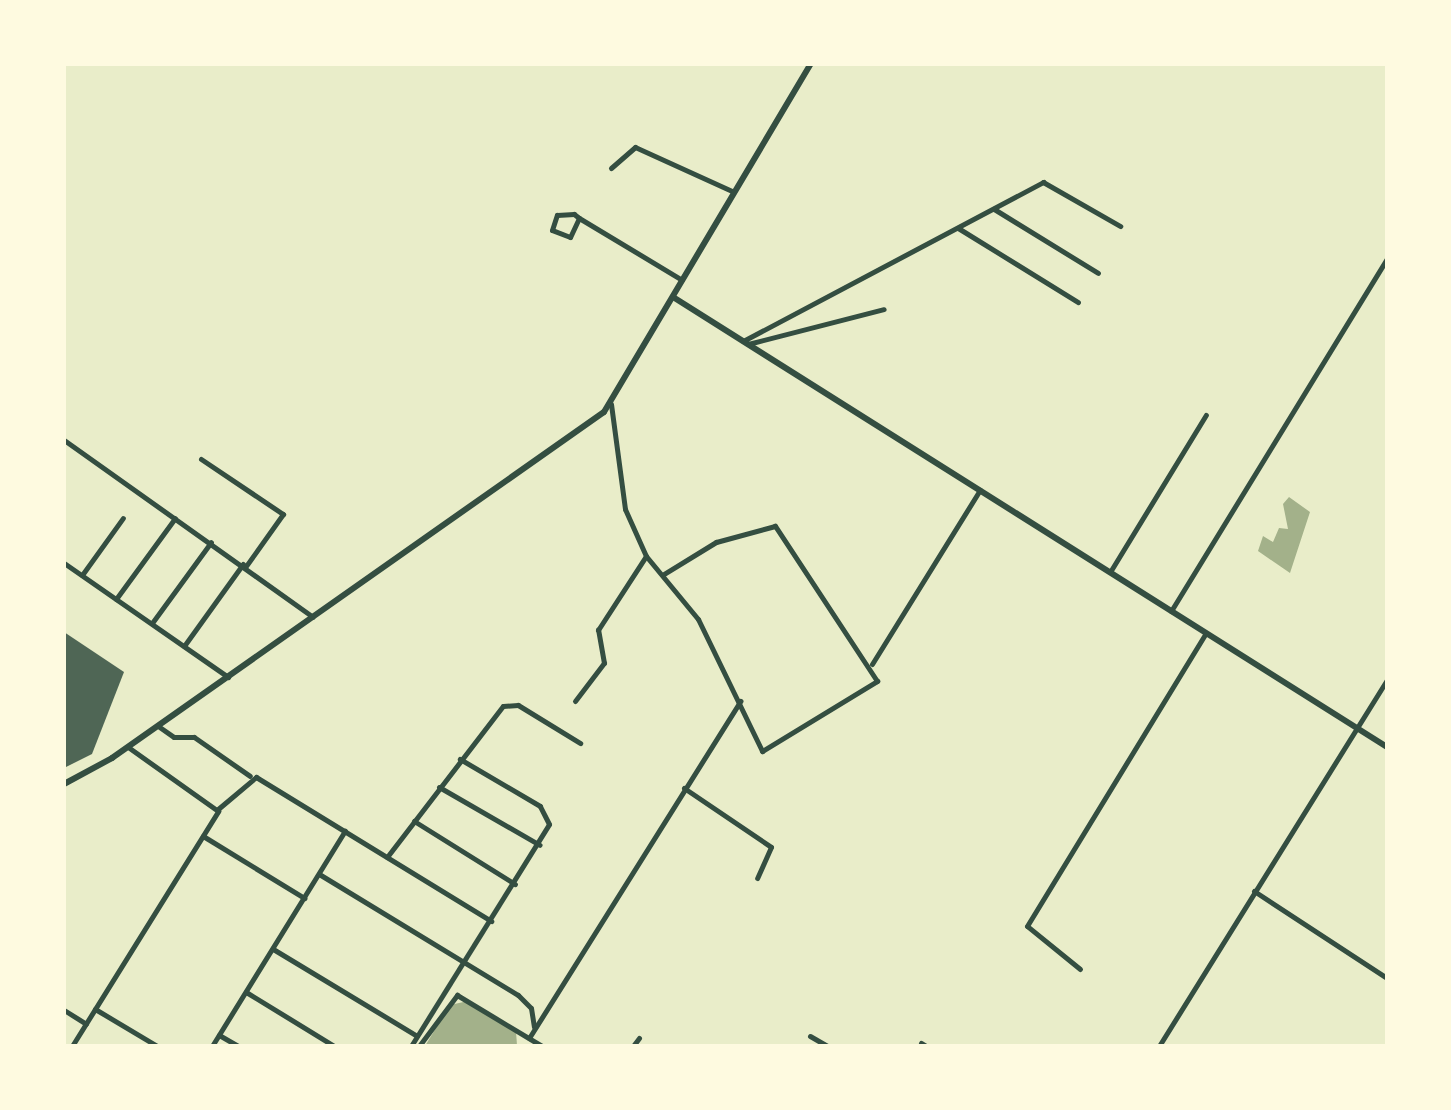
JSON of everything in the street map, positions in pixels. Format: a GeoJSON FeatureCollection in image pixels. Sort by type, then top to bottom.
{"type":"FeatureCollection","features":[{"type":"Feature","properties":{"kind":"street"},"geometry":{"type":"LineString","coordinates":[[64,784],[128,747],[611,404],[732,191],[811,64]]}},
{"type":"Feature","properties":{"kind":"street"},"geometry":{"type":"LineString","coordinates":[[611,168],[635,147],[732,191]]}},
{"type":"Feature","properties":{"kind":"street"},"geometry":{"type":"LineString","coordinates":[[745,342],[1049,181],[1120,226]]}},
{"type":"Feature","properties":{"kind":"street"},"geometry":{"type":"LineString","coordinates":[[994,208],[1098,273]]}},
{"type":"Feature","properties":{"kind":"street"},"geometry":{"type":"LineString","coordinates":[[579,218],[570,237],[555,235],[557,215],[579,218],[682,280]]}},
{"type":"Feature","properties":{"kind":"street"},"geometry":{"type":"LineString","coordinates":[[957,228],[1078,302]]}},
{"type":"Feature","properties":{"kind":"street"},"geometry":{"type":"LineString","coordinates":[[1171,611],[1387,259]]}},
{"type":"Feature","properties":{"kind":"street"},"geometry":{"type":"LineString","coordinates":[[673,297],[1387,747]]}},
{"type":"Feature","properties":{"kind":"street"},"geometry":{"type":"LineString","coordinates":[[745,342],[884,309]]}},
{"type":"Feature","properties":{"kind":"street"},"geometry":{"type":"LineString","coordinates":[[611,404],[625,509],[646,556],[664,574],[741,700],[766,752],[873,686],[872,664],[775,526],[716,542],[664,574]]}},
{"type":"Feature","properties":{"kind":"street"},"geometry":{"type":"LineString","coordinates":[[1110,572],[1206,415]]}},
{"type":"Feature","properties":{"kind":"street"},"geometry":{"type":"LineString","coordinates":[[64,440],[244,565],[313,617]]}},
{"type":"Feature","properties":{"kind":"street"},"geometry":{"type":"LineString","coordinates":[[184,646],[283,514],[201,459]]}},
{"type":"Feature","properties":{"kind":"street"},"geometry":{"type":"LineString","coordinates":[[872,664],[980,490]]}},
{"type":"Feature","properties":{"kind":"street"},"geometry":{"type":"LineString","coordinates":[[82,575],[123,518]]}},
{"type":"Feature","properties":{"kind":"street"},"geometry":{"type":"LineString","coordinates":[[116,599],[175,518]]}},
{"type":"Feature","properties":{"kind":"street"},"geometry":{"type":"LineString","coordinates":[[152,623],[211,542]]}},
{"type":"Feature","properties":{"kind":"street"},"geometry":{"type":"LineString","coordinates":[[575,701],[604,663],[598,630],[646,556]]}},
{"type":"Feature","properties":{"kind":"street"},"geometry":{"type":"LineString","coordinates":[[64,563],[228,677]]}},
{"type":"Feature","properties":{"kind":"street"},"geometry":{"type":"LineString","coordinates":[[1080,969],[1027,926],[1206,633]]}},
{"type":"Feature","properties":{"kind":"street"},"geometry":{"type":"LineString","coordinates":[[1159,1046],[1387,679]]}},
{"type":"Feature","properties":{"kind":"street"},"geometry":{"type":"LineString","coordinates":[[529,1038],[741,700]]}},
{"type":"Feature","properties":{"kind":"street"},"geometry":{"type":"LineString","coordinates":[[387,857],[495,712],[513,703],[580,743]]}},
{"type":"Feature","properties":{"kind":"street"},"geometry":{"type":"LineString","coordinates":[[158,726],[174,737],[194,737],[250,776],[491,921]]}},
{"type":"Feature","properties":{"kind":"street"},"geometry":{"type":"LineString","coordinates":[[128,747],[218,809]]}},
{"type":"Feature","properties":{"kind":"street"},"geometry":{"type":"LineString","coordinates":[[411,1046],[540,845],[546,811],[460,759]]}},
{"type":"Feature","properties":{"kind":"street"},"geometry":{"type":"LineString","coordinates":[[82,1046],[73,1044],[218,809],[250,776]]}},
{"type":"Feature","properties":{"kind":"street"},"geometry":{"type":"LineString","coordinates":[[439,787],[540,845]]}},
{"type":"Feature","properties":{"kind":"street"},"geometry":{"type":"LineString","coordinates":[[684,788],[771,847],[757,878]]}},
{"type":"Feature","properties":{"kind":"street"},"geometry":{"type":"LineString","coordinates":[[413,821],[515,884]]}},
{"type":"Feature","properties":{"kind":"street"},"geometry":{"type":"LineString","coordinates":[[212,1046],[345,831]]}},
{"type":"Feature","properties":{"kind":"street"},"geometry":{"type":"LineString","coordinates":[[203,836],[304,898]]}},
{"type":"Feature","properties":{"kind":"street"},"geometry":{"type":"LineString","coordinates":[[319,874],[527,1003],[534,1029]]}},
{"type":"Feature","properties":{"kind":"street"},"geometry":{"type":"LineString","coordinates":[[1254,891],[1387,978]]}},
{"type":"Feature","properties":{"kind":"street"},"geometry":{"type":"LineString","coordinates":[[273,949],[417,1036]]}},
{"type":"Feature","properties":{"kind":"street"},"geometry":{"type":"LineString","coordinates":[[246,992],[334,1046]]}},
{"type":"Feature","properties":{"kind":"street"},"geometry":{"type":"LineString","coordinates":[[419,1046],[457,995],[542,1046]]}},
{"type":"Feature","properties":{"kind":"street"},"geometry":{"type":"LineString","coordinates":[[95,1009],[157,1046]]}},
{"type":"Feature","properties":{"kind":"street"},"geometry":{"type":"LineString","coordinates":[[64,1010],[86,1024]]}},
{"type":"Feature","properties":{"kind":"street"},"geometry":{"type":"LineString","coordinates":[[219,1035],[238,1046]]}},
{"type":"Feature","properties":{"kind":"street"},"geometry":{"type":"LineString","coordinates":[[810,1036],[827,1046]]}},
{"type":"Feature","properties":{"kind":"street"},"geometry":{"type":"LineString","coordinates":[[633,1046],[639,1038]]}},
{"type":"Feature","properties":{"kind":"shaded area"},"geometry":{"type":"Polygon","coordinates":[[[1289,497],[1310,512],[1290,573],[1258,551],[1263,536],[1273,542],[1279,528],[1288,529],[1283,504],[1289,497]]]}},
{"type":"Feature","properties":{"kind":"shaded area"},"geometry":{"type":"Polygon","coordinates":[[[468,1001],[516,1031],[517,1046],[425,1046],[450,1005],[468,1001]]]}},
{"type":"Feature","properties":{"kind":"building"},"geometry":{"type":"Polygon","coordinates":[[[64,632],[124,672],[92,754],[64,768],[64,632]]]}}]}
